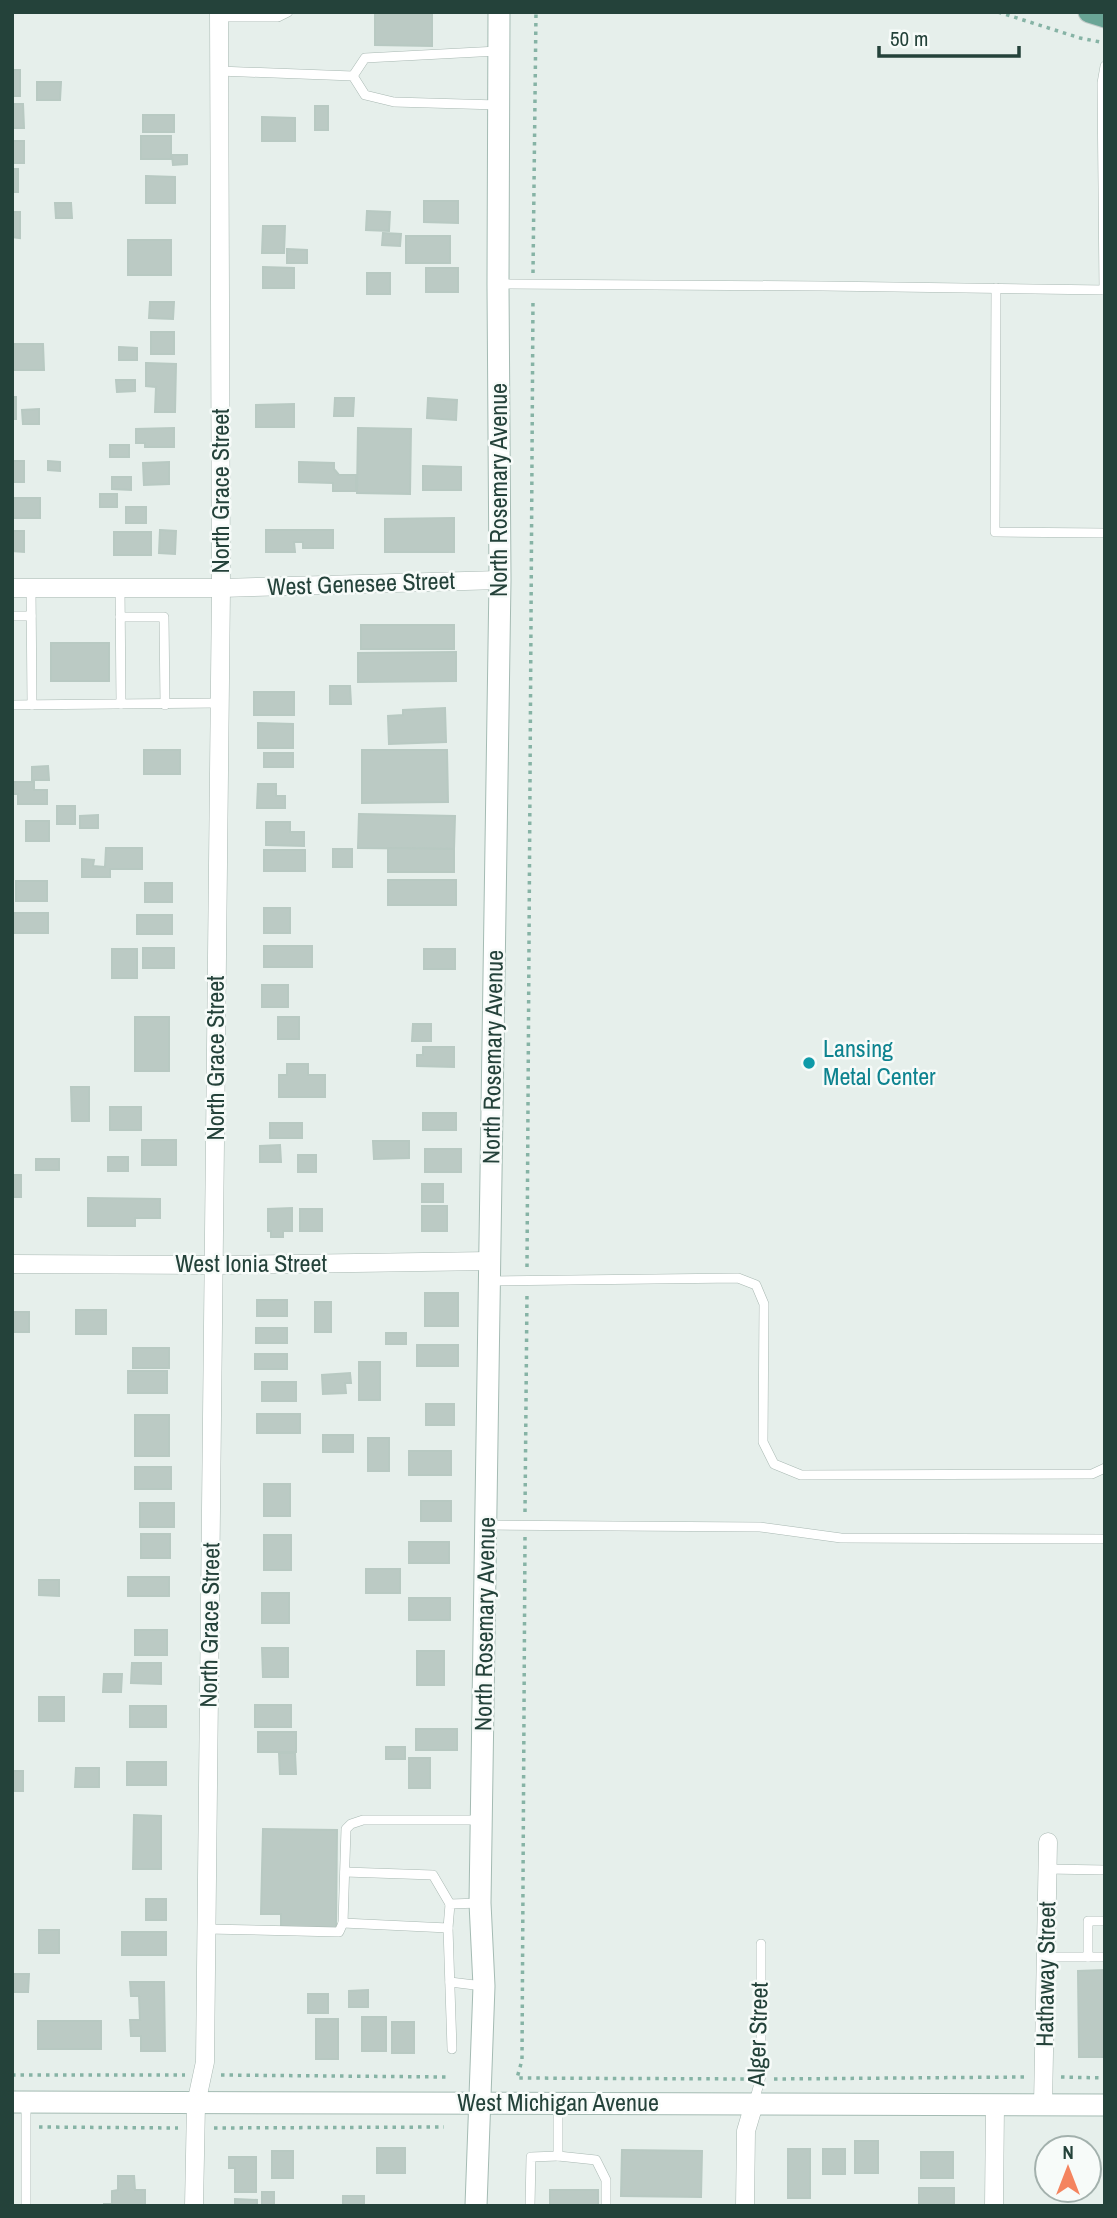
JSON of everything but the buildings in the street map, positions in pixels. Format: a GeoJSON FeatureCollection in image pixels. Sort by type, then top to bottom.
{"type":"FeatureCollection","features":[{"type":"Feature","properties":{"kind":"main road"},"geometry":{"type":"LineString","coordinates":[[1089,12],[1105,17]]}},
{"type":"Feature","properties":{"kind":"street","name":"North Rosemary Avenue"},"geometry":{"type":"LineString","coordinates":[[476,2206],[484,1986],[480,1903],[500,580],[499,12]]}},
{"type":"Feature","properties":{"kind":"street","name":"North Grace Street"},"geometry":{"type":"LineString","coordinates":[[194,2206],[196,2104],[205,2062],[207,1929],[221,588],[219,15]]}},
{"type":"Feature","properties":{"kind":"street","name":"West Genesee Street"},"geometry":{"type":"LineString","coordinates":[[21,588],[221,588],[500,580]]}},
{"type":"Feature","properties":{"kind":"street","name":"West Ionia Street"},"geometry":{"type":"LineString","coordinates":[[12,1264],[489,1271]]}},
{"type":"Feature","properties":{"kind":"street","name":"Hathaway Street"},"geometry":{"type":"LineString","coordinates":[[1043,2105],[1048,1842]]}},
{"type":"Feature","properties":{"kind":"street","name":"West Michigan Avenue"},"geometry":{"type":"LineString","coordinates":[[19,2101],[196,2104],[479,2102],[1105,2105]]}},
{"type":"Feature","properties":{"kind":"street","name":"Alger Street"},"geometry":{"type":"LineString","coordinates":[[745,2206],[746,2131],[754,2104]]}},
{"type":"Feature","properties":{"kind":"street"},"geometry":{"type":"LineString","coordinates":[[993,2206],[995,2105]]}},
{"type":"Feature","properties":{"kind":"lane"},"geometry":{"type":"LineString","coordinates":[[219,15],[278,17],[288,12]]}},
{"type":"Feature","properties":{"kind":"lane"},"geometry":{"type":"LineString","coordinates":[[353,76],[365,58],[498,51]]}},
{"type":"Feature","properties":{"kind":"lane"},"geometry":{"type":"LineString","coordinates":[[498,284],[1104,290],[1102,83],[1105,66]]}},
{"type":"Feature","properties":{"kind":"lane"},"geometry":{"type":"LineString","coordinates":[[219,71],[353,76]]}},
{"type":"Feature","properties":{"kind":"lane"},"geometry":{"type":"LineString","coordinates":[[353,76],[365,95],[394,102],[498,105]]}},
{"type":"Feature","properties":{"kind":"lane"},"geometry":{"type":"LineString","coordinates":[[996,288],[995,532],[1105,533]]}},
{"type":"Feature","properties":{"kind":"lane"},"geometry":{"type":"LineString","coordinates":[[120,587],[121,704]]}},
{"type":"Feature","properties":{"kind":"lane"},"geometry":{"type":"LineString","coordinates":[[21,588],[31,616],[32,705]]}},
{"type":"Feature","properties":{"kind":"lane"},"geometry":{"type":"LineString","coordinates":[[12,616],[31,616]]}},
{"type":"Feature","properties":{"kind":"lane"},"geometry":{"type":"LineString","coordinates":[[120,617],[164,617],[165,705]]}},
{"type":"Feature","properties":{"kind":"lane"},"geometry":{"type":"LineString","coordinates":[[12,705],[218,703]]}},
{"type":"Feature","properties":{"kind":"lane"},"geometry":{"type":"LineString","coordinates":[[489,1271],[738,1278],[756,1285],[764,1304],[763,1443],[774,1464],[801,1475],[1092,1474],[1105,1468]]}},
{"type":"Feature","properties":{"kind":"lane"},"geometry":{"type":"LineString","coordinates":[[487,1525],[760,1527],[841,1538],[1105,1539]]}},
{"type":"Feature","properties":{"kind":"lane"},"geometry":{"type":"LineString","coordinates":[[207,1929],[339,1932],[343,1923],[346,1829],[351,1824],[363,1820],[482,1819]]}},
{"type":"Feature","properties":{"kind":"lane"},"geometry":{"type":"LineString","coordinates":[[1047,1870],[1105,1870]]}},
{"type":"Feature","properties":{"kind":"lane"},"geometry":{"type":"LineString","coordinates":[[345,1872],[433,1875],[450,1903],[448,1928],[452,2049]]}},
{"type":"Feature","properties":{"kind":"lane"},"geometry":{"type":"LineString","coordinates":[[450,1903],[480,1903]]}},
{"type":"Feature","properties":{"kind":"lane"},"geometry":{"type":"LineString","coordinates":[[1088,1956],[1088,1921],[1105,1921]]}},
{"type":"Feature","properties":{"kind":"lane"},"geometry":{"type":"LineString","coordinates":[[343,1923],[448,1928]]}},
{"type":"Feature","properties":{"kind":"lane","name":"Alger Street"},"geometry":{"type":"LineString","coordinates":[[754,2104],[761,2076],[761,1944]]}},
{"type":"Feature","properties":{"kind":"lane"},"geometry":{"type":"LineString","coordinates":[[1046,1956],[1105,1956]]}},
{"type":"Feature","properties":{"kind":"lane"},"geometry":{"type":"LineString","coordinates":[[450,1983],[484,1986]]}},
{"type":"Feature","properties":{"kind":"lane"},"geometry":{"type":"LineString","coordinates":[[19,2101],[26,2127],[26,2206]]}},
{"type":"Feature","properties":{"kind":"lane"},"geometry":{"type":"LineString","coordinates":[[558,2103],[558,2156]]}},
{"type":"Feature","properties":{"kind":"lane"},"geometry":{"type":"LineString","coordinates":[[530,2206],[531,2157],[558,2156],[596,2160],[606,2180],[606,2206]]}},
{"type":"Feature","properties":{"kind":"path"},"geometry":{"type":"LineString","coordinates":[[998,12],[1080,38],[1105,43]]}},
{"type":"Feature","properties":{"kind":"path"},"geometry":{"type":"LineString","coordinates":[[12,2075],[446,2077]]}},
{"type":"Feature","properties":{"kind":"path"},"geometry":{"type":"LineString","coordinates":[[26,2127],[444,2127]]}},
{"type":"Feature","properties":{"kind":"place","name":"Lansing Metal Center"},"geometry":{"type":"Point","coordinates":[809,1063]}}]}
